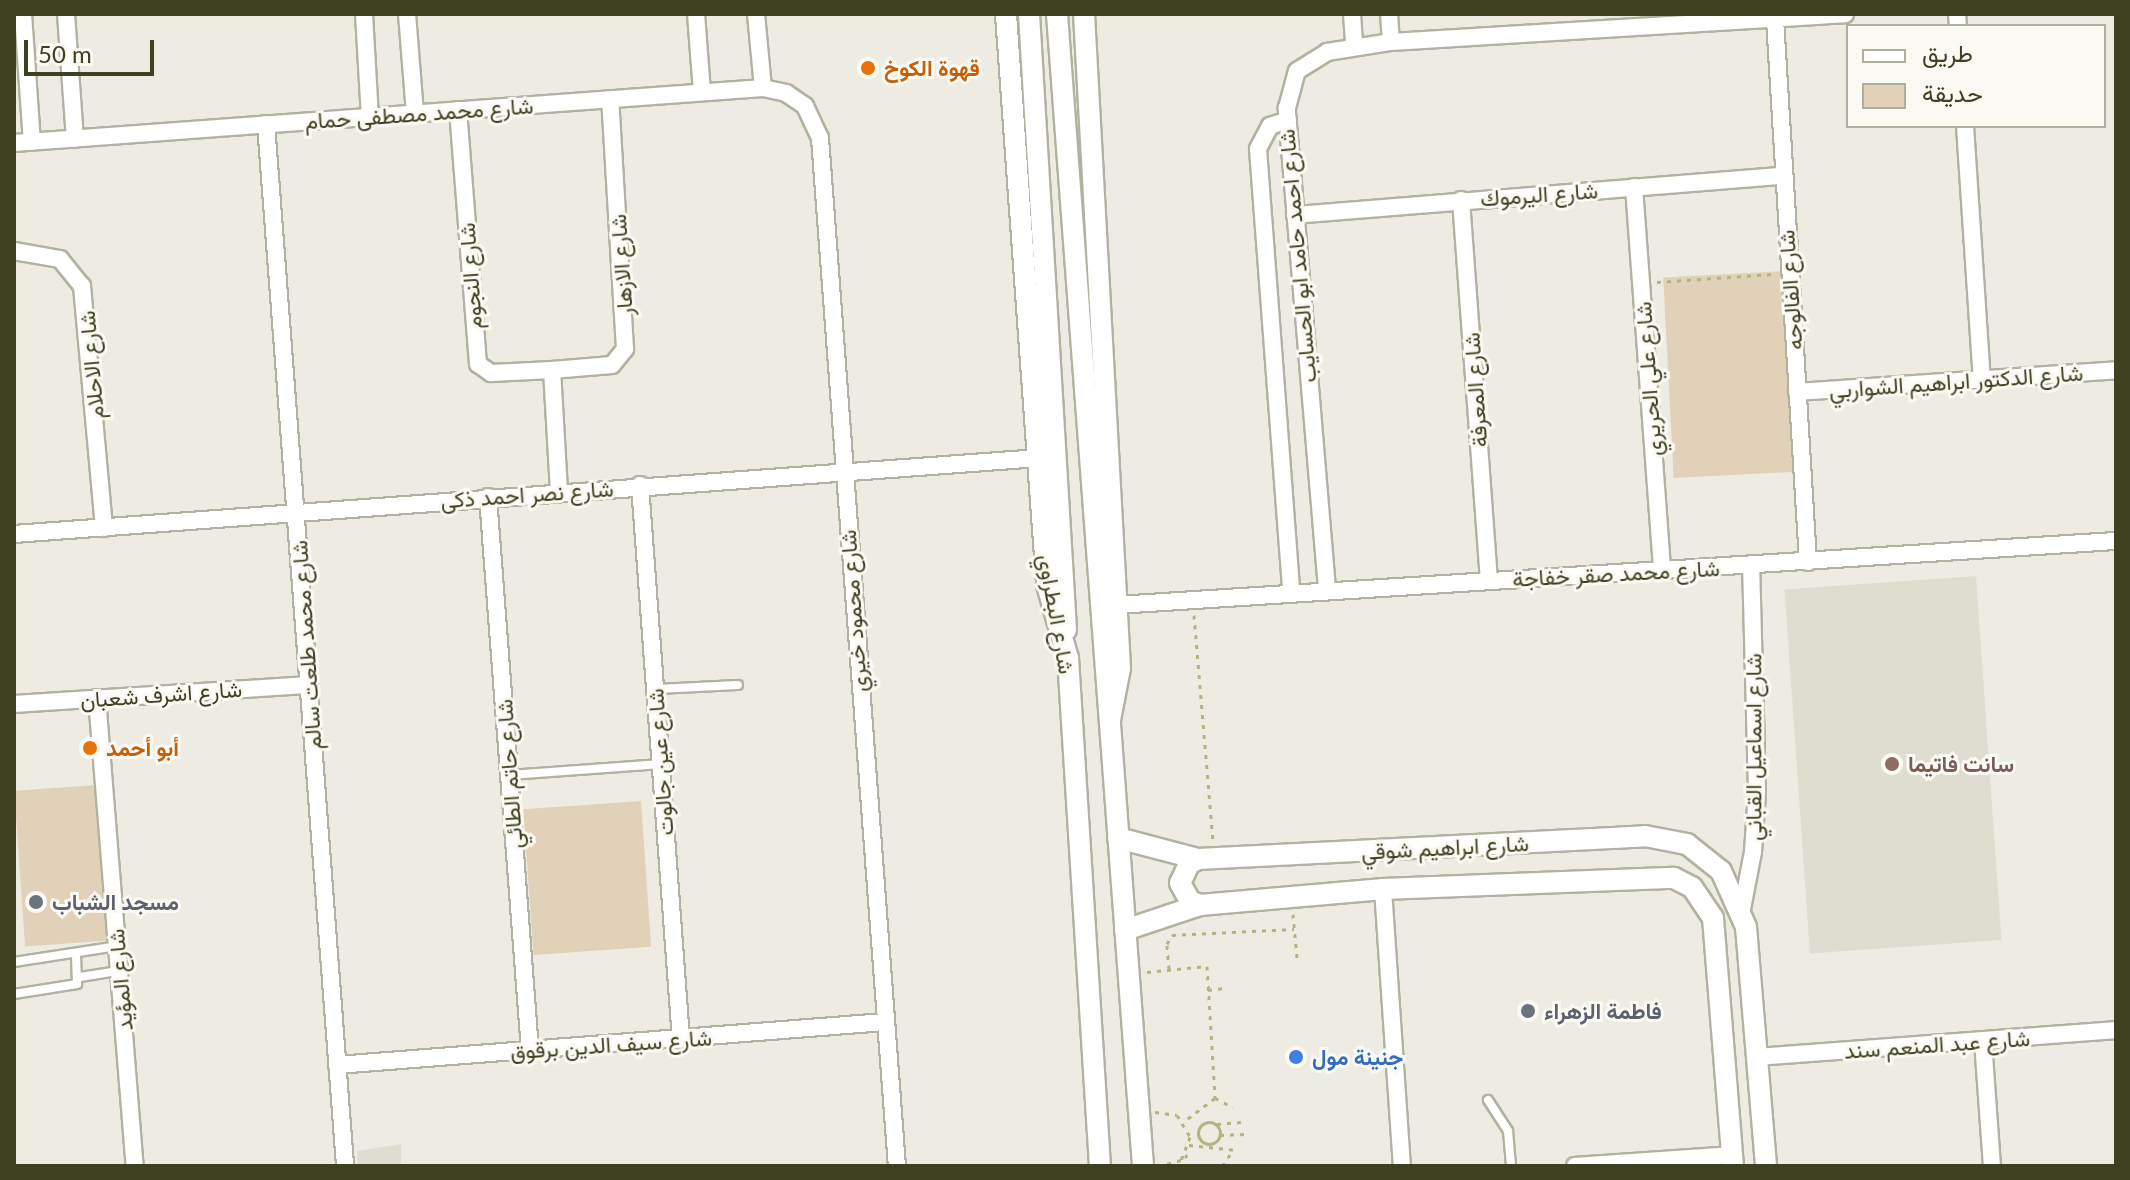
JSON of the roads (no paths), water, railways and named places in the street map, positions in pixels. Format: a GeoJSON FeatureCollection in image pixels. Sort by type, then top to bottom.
{"type":"FeatureCollection","features":[{"type":"Feature","properties":{"kind":"street"},"geometry":{"type":"LineString","coordinates":[[23,14],[32,142]]}},
{"type":"Feature","properties":{"kind":"street"},"geometry":{"type":"LineString","coordinates":[[66,14],[75,139]]}},
{"type":"Feature","properties":{"kind":"street"},"geometry":{"type":"LineString","coordinates":[[364,14],[370,117]]}},
{"type":"Feature","properties":{"kind":"street"},"geometry":{"type":"LineString","coordinates":[[407,14],[415,113]]}},
{"type":"Feature","properties":{"kind":"street"},"geometry":{"type":"LineString","coordinates":[[696,14],[702,92]]}},
{"type":"Feature","properties":{"kind":"street"},"geometry":{"type":"LineString","coordinates":[[756,14],[763,88]]}},
{"type":"Feature","properties":{"kind":"street","name":"شارع البطراوي"},"geometry":{"type":"LineString","coordinates":[[1006,14],[1047,585],[1068,658],[1100,1166]]}},
{"type":"Feature","properties":{"kind":"street"},"geometry":{"type":"LineString","coordinates":[[1029,14],[1068,658]]}},
{"type":"Feature","properties":{"kind":"street"},"geometry":{"type":"LineString","coordinates":[[1057,14],[1106,727],[1118,838],[1143,1166]]}},
{"type":"Feature","properties":{"kind":"street"},"geometry":{"type":"LineString","coordinates":[[1084,14],[1120,689],[1106,727]]}},
{"type":"Feature","properties":{"kind":"street"},"geometry":{"type":"LineString","coordinates":[[1352,14],[1354,46]]}},
{"type":"Feature","properties":{"kind":"street"},"geometry":{"type":"LineString","coordinates":[[1389,14],[1391,42]]}},
{"type":"Feature","properties":{"kind":"street"},"geometry":{"type":"LineString","coordinates":[[1288,120],[1287,95],[1297,71],[1316,56],[1354,46],[1675,19],[1775,19],[1845,14]]}},
{"type":"Feature","properties":{"kind":"street","name":"شارع الفالوجه"},"geometry":{"type":"LineString","coordinates":[[1775,19],[1808,562]]}},
{"type":"Feature","properties":{"kind":"street","name":"شارع محمد مصطفى حمام"},"geometry":{"type":"LineString","coordinates":[[14,143],[763,88]]}},
{"type":"Feature","properties":{"kind":"street","name":"شارع محمود خيري"},"geometry":{"type":"LineString","coordinates":[[763,88],[786,93],[805,106],[820,138],[842,470],[897,1166]]}},
{"type":"Feature","properties":{"kind":"street","name":"شارع الازهار"},"geometry":{"type":"LineString","coordinates":[[552,370],[612,365],[625,349],[610,99]]}},
{"type":"Feature","properties":{"kind":"street","name":"شارع النجوم"},"geometry":{"type":"LineString","coordinates":[[458,110],[478,364],[491,373],[552,370]]}},
{"type":"Feature","properties":{"kind":"street","name":"شارع احمد حامد ابو الحسايب"},"geometry":{"type":"LineString","coordinates":[[1291,591],[1258,149],[1270,126],[1288,120],[1327,589]]}},
{"type":"Feature","properties":{"kind":"street","name":"شارع محمد طلعت سالم"},"geometry":{"type":"LineString","coordinates":[[266,124],[345,1166]]}},
{"type":"Feature","properties":{"kind":"street"},"geometry":{"type":"LineString","coordinates":[[1965,128],[1982,379]]}},
{"type":"Feature","properties":{"kind":"street","name":"شارع اليرموك"},"geometry":{"type":"LineString","coordinates":[[1295,215],[1783,176]]}},
{"type":"Feature","properties":{"kind":"street","name":"شارع علي الحريري"},"geometry":{"type":"LineString","coordinates":[[1634,187],[1662,571]]}},
{"type":"Feature","properties":{"kind":"street","name":"شارع المعرفة"},"geometry":{"type":"LineString","coordinates":[[1461,200],[1489,579]]}},
{"type":"Feature","properties":{"kind":"street","name":"شارع الاحلام"},"geometry":{"type":"LineString","coordinates":[[14,251],[60,259],[82,286],[104,528]]}},
{"type":"Feature","properties":{"kind":"street"},"geometry":{"type":"LineString","coordinates":[[552,370],[559,491]]}},
{"type":"Feature","properties":{"kind":"street","name":"شارع الدكتور ابراهيم الشواربي"},"geometry":{"type":"LineString","coordinates":[[1797,392],[2116,370]]}},
{"type":"Feature","properties":{"kind":"street","name":"شارع نصر احمد ذكى"},"geometry":{"type":"LineString","coordinates":[[14,534],[842,470],[1040,458]]}},
{"type":"Feature","properties":{"kind":"street","name":"شارع عين جالوت"},"geometry":{"type":"LineString","coordinates":[[640,485],[681,1039]]}},
{"type":"Feature","properties":{"kind":"street","name":"شارع حاتم الطائي"},"geometry":{"type":"LineString","coordinates":[[488,497],[530,1050]]}},
{"type":"Feature","properties":{"kind":"street","name":"شارع محمد صقر خفاجة"},"geometry":{"type":"LineString","coordinates":[[1117,605],[1291,591],[1751,566],[2116,541]]}},
{"type":"Feature","properties":{"kind":"street","name":"شارع اسماعيل القباني"},"geometry":{"type":"LineString","coordinates":[[1751,566],[1757,791],[1753,852],[1742,909],[1766,1166]]}},
{"type":"Feature","properties":{"kind":"street","name":"شارع اشرف شعبان"},"geometry":{"type":"LineString","coordinates":[[14,704],[309,685]]}},
{"type":"Feature","properties":{"kind":"street","name":"شارع المؤيد"},"geometry":{"type":"LineString","coordinates":[[97,698],[135,1166]]}},
{"type":"Feature","properties":{"kind":"street","name":"شارع ابراهيم شوقي"},"geometry":{"type":"LineString","coordinates":[[1118,838],[1206,859],[1659,836],[1687,844],[1711,860],[1742,909]]}},
{"type":"Feature","properties":{"kind":"street"},"geometry":{"type":"LineString","coordinates":[[1200,905],[1190,901],[1180,883],[1189,864],[1206,859]]}},
{"type":"Feature","properties":{"kind":"street","name":"شارع ابراهيم شوقي"},"geometry":{"type":"LineString","coordinates":[[1125,930],[1200,905],[1383,889],[1656,876],[1683,883],[1705,901],[1715,937],[1733,1160]]}},
{"type":"Feature","properties":{"kind":"street"},"geometry":{"type":"LineString","coordinates":[[1383,889],[1402,1166]]}},
{"type":"Feature","properties":{"kind":"street","name":"شارع سيف الدين برقوق"},"geometry":{"type":"LineString","coordinates":[[337,1065],[884,1022]]}},
{"type":"Feature","properties":{"kind":"street","name":"شارع عبد المنعم سند"},"geometry":{"type":"LineString","coordinates":[[1758,1057],[2116,1030]]}},
{"type":"Feature","properties":{"kind":"street"},"geometry":{"type":"LineString","coordinates":[[1983,1041],[1992,1166]]}},
{"type":"Feature","properties":{"kind":"street"},"geometry":{"type":"LineString","coordinates":[[1575,1166],[1733,1160]]}},
{"type":"Feature","properties":{"kind":"lane"},"geometry":{"type":"LineString","coordinates":[[655,689],[738,685]]}},
{"type":"Feature","properties":{"kind":"lane"},"geometry":{"type":"LineString","coordinates":[[509,775],[661,764]]}},
{"type":"Feature","properties":{"kind":"lane"},"geometry":{"type":"LineString","coordinates":[[14,962],[117,946]]}},
{"type":"Feature","properties":{"kind":"lane"},"geometry":{"type":"LineString","coordinates":[[14,994],[76,984],[80,977],[76,953]]}},
{"type":"Feature","properties":{"kind":"lane"},"geometry":{"type":"LineString","coordinates":[[80,977],[119,971]]}},
{"type":"Feature","properties":{"kind":"lane"},"geometry":{"type":"LineString","coordinates":[[1488,1100],[1508,1131],[1511,1166]]}},
{"type":"Feature","properties":{"kind":"place","name":"قهوة الكوخ"},"geometry":{"type":"Point","coordinates":[868,68]}},
{"type":"Feature","properties":{"kind":"place","name":"أبو أحمد"},"geometry":{"type":"Point","coordinates":[90,748]}},
{"type":"Feature","properties":{"kind":"place","name":"سانت فاتيما"},"geometry":{"type":"Point","coordinates":[1892,764]}},
{"type":"Feature","properties":{"kind":"place","name":"مسجد الشباب"},"geometry":{"type":"Point","coordinates":[36,902]}},
{"type":"Feature","properties":{"kind":"place","name":"فاطمة الزهراء"},"geometry":{"type":"Point","coordinates":[1528,1011]}},
{"type":"Feature","properties":{"kind":"place","name":"جنينة مول"},"geometry":{"type":"Point","coordinates":[1296,1057]}}]}
